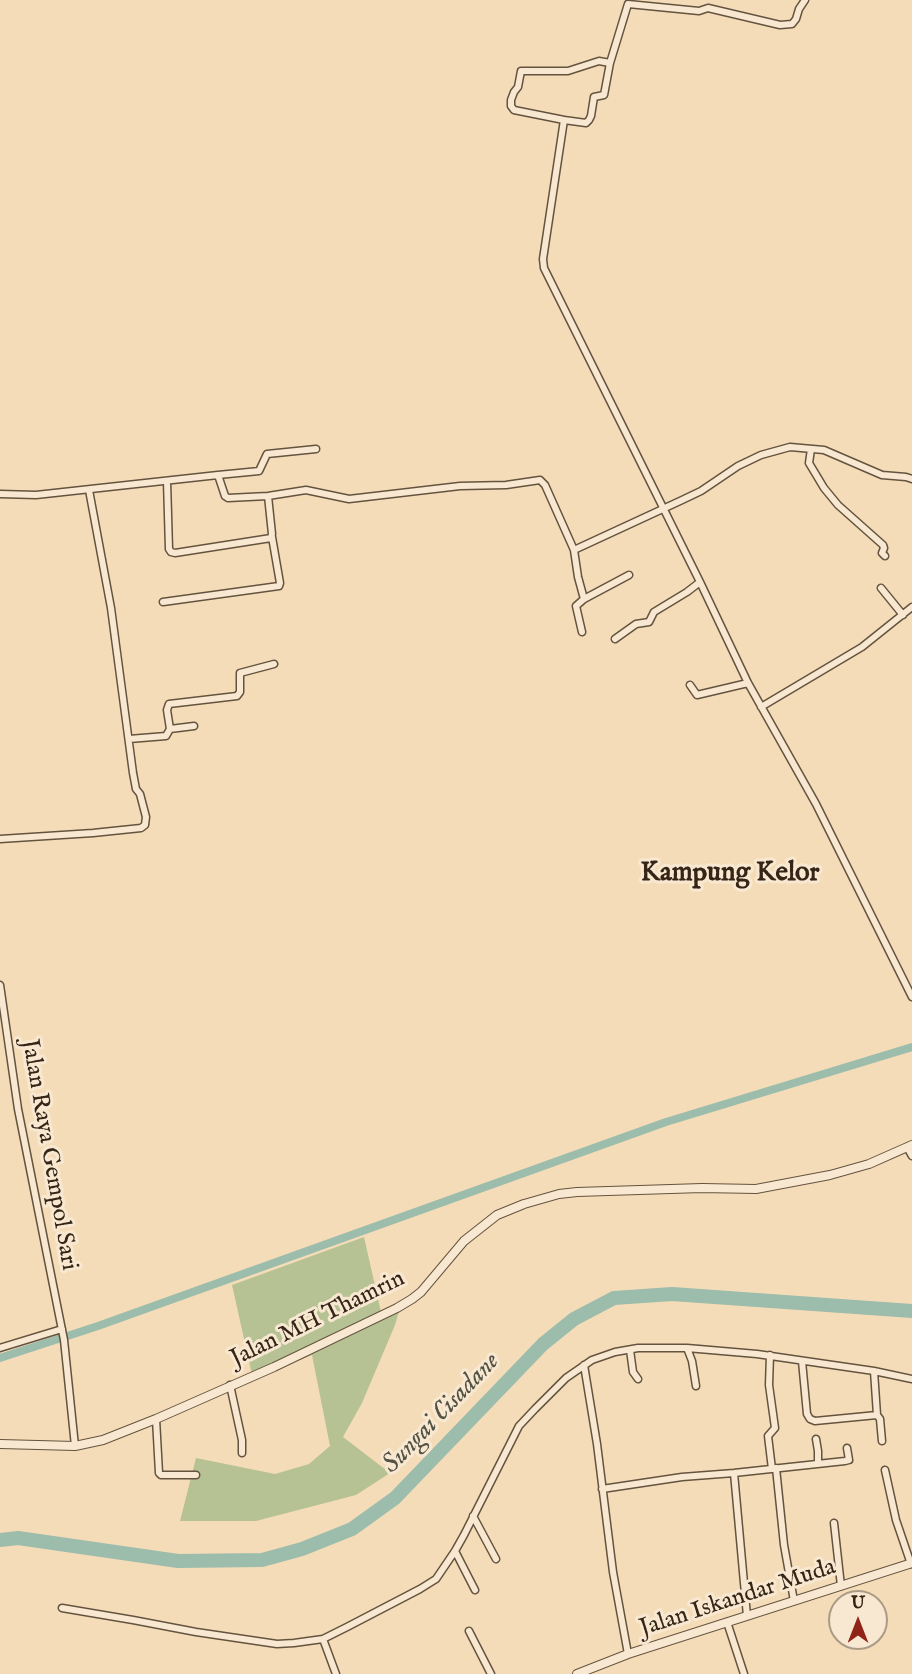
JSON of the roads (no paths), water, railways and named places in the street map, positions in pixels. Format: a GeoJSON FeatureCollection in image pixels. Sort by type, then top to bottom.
{"type":"FeatureCollection","features":[{"type":"Feature","properties":{"kind":"street"},"geometry":{"type":"LineString","coordinates":[[610,63],[599,61],[568,71],[521,71],[511,106],[514,110],[564,120],[582,123],[589,120],[592,99],[603,95],[628,4],[699,11],[708,8],[780,25],[792,24],[805,0]]}},
{"type":"Feature","properties":{"kind":"street"},"geometry":{"type":"LineString","coordinates":[[564,120],[543,259],[544,268],[748,683],[816,804],[912,997]]}},
{"type":"Feature","properties":{"kind":"street"},"geometry":{"type":"LineString","coordinates":[[574,550],[701,491],[738,466],[761,455],[790,447],[824,450],[882,475],[912,479]]}},
{"type":"Feature","properties":{"kind":"street"},"geometry":{"type":"LineString","coordinates":[[0,494],[36,495],[259,471],[267,454],[316,449]]}},
{"type":"Feature","properties":{"kind":"street"},"geometry":{"type":"LineString","coordinates":[[811,449],[809,463],[824,488],[838,505],[883,545],[882,553],[885,556]]}},
{"type":"Feature","properties":{"kind":"street"},"geometry":{"type":"LineString","coordinates":[[218,475],[225,496],[228,498],[268,496],[306,490],[349,499],[460,486],[543,481],[574,550],[584,599]]}},
{"type":"Feature","properties":{"kind":"street"},"geometry":{"type":"LineString","coordinates":[[167,481],[169,549],[171,552],[272,537]]}},
{"type":"Feature","properties":{"kind":"street"},"geometry":{"type":"LineString","coordinates":[[0,839],[144,827],[146,817],[134,781],[111,608],[89,490]]}},
{"type":"Feature","properties":{"kind":"street"},"geometry":{"type":"LineString","coordinates":[[163,602],[279,586],[268,496]]}},
{"type":"Feature","properties":{"kind":"street"},"geometry":{"type":"LineString","coordinates":[[582,632],[575,607],[584,599],[629,575]]}},
{"type":"Feature","properties":{"kind":"street"},"geometry":{"type":"LineString","coordinates":[[615,639],[636,624],[649,622],[654,612],[700,582]]}},
{"type":"Feature","properties":{"kind":"street"},"geometry":{"type":"LineString","coordinates":[[881,588],[903,615]]}},
{"type":"Feature","properties":{"kind":"street"},"geometry":{"type":"LineString","coordinates":[[761,707],[862,647],[912,607]]}},
{"type":"Feature","properties":{"kind":"street"},"geometry":{"type":"LineString","coordinates":[[129,739],[166,736],[170,729],[167,710],[169,705],[237,696],[240,692],[240,673],[274,664]]}},
{"type":"Feature","properties":{"kind":"street"},"geometry":{"type":"LineString","coordinates":[[690,685],[697,695],[748,683]]}},
{"type":"Feature","properties":{"kind":"street"},"geometry":{"type":"LineString","coordinates":[[170,729],[194,726]]}},
{"type":"Feature","properties":{"kind":"street","name":"Jalan Raya Gempol Sari"},"geometry":{"type":"LineString","coordinates":[[0,985],[18,1109],[64,1340],[75,1446]]}},
{"type":"Feature","properties":{"kind":"street"},"geometry":{"type":"LineString","coordinates":[[910,1146],[912,1156]]}},
{"type":"Feature","properties":{"kind":"street","name":"Jalan MH Thamrin"},"geometry":{"type":"LineString","coordinates":[[0,1444],[75,1446],[103,1440],[274,1367],[412,1299],[421,1292],[464,1241],[497,1215],[524,1204],[559,1194],[578,1192],[702,1188],[756,1189],[830,1175],[869,1164],[910,1146]]}},
{"type":"Feature","properties":{"kind":"street"},"geometry":{"type":"LineString","coordinates":[[0,1348],[62,1330]]}},
{"type":"Feature","properties":{"kind":"street"},"geometry":{"type":"LineString","coordinates":[[62,1608],[257,1642],[277,1644],[323,1639],[371,1616],[433,1581],[455,1551],[519,1426],[566,1378],[584,1365],[603,1356],[638,1348],[687,1348],[770,1355],[912,1379]]}},
{"type":"Feature","properties":{"kind":"street"},"geometry":{"type":"LineString","coordinates":[[687,1348],[692,1361],[696,1386]]}},
{"type":"Feature","properties":{"kind":"street"},"geometry":{"type":"LineString","coordinates":[[630,1350],[633,1372],[638,1378]]}},
{"type":"Feature","properties":{"kind":"street"},"geometry":{"type":"LineString","coordinates":[[770,1355],[770,1385],[775,1428],[768,1436],[794,1601]]}},
{"type":"Feature","properties":{"kind":"street"},"geometry":{"type":"LineString","coordinates":[[802,1361],[807,1413],[810,1419],[815,1421],[876,1415]]}},
{"type":"Feature","properties":{"kind":"street"},"geometry":{"type":"LineString","coordinates":[[584,1365],[597,1444],[613,1572],[628,1654]]}},
{"type":"Feature","properties":{"kind":"street"},"geometry":{"type":"LineString","coordinates":[[874,1371],[876,1415],[880,1419],[882,1440]]}},
{"type":"Feature","properties":{"kind":"street"},"geometry":{"type":"LineString","coordinates":[[230,1385],[242,1440],[242,1453]]}},
{"type":"Feature","properties":{"kind":"street"},"geometry":{"type":"LineString","coordinates":[[156,1419],[159,1473],[161,1475],[196,1475]]}},
{"type":"Feature","properties":{"kind":"street"},"geometry":{"type":"LineString","coordinates":[[816,1439],[818,1464]]}},
{"type":"Feature","properties":{"kind":"street"},"geometry":{"type":"LineString","coordinates":[[602,1489],[682,1477],[848,1461],[847,1448]]}},
{"type":"Feature","properties":{"kind":"street"},"geometry":{"type":"LineString","coordinates":[[885,1470],[896,1520],[911,1564]]}},
{"type":"Feature","properties":{"kind":"street"},"geometry":{"type":"LineString","coordinates":[[734,1473],[747,1616]]}},
{"type":"Feature","properties":{"kind":"street"},"geometry":{"type":"LineString","coordinates":[[473,1516],[496,1559]]}},
{"type":"Feature","properties":{"kind":"street"},"geometry":{"type":"LineString","coordinates":[[834,1523],[841,1586]]}},
{"type":"Feature","properties":{"kind":"street"},"geometry":{"type":"LineString","coordinates":[[455,1551],[475,1590]]}},
{"type":"Feature","properties":{"kind":"street","name":"Jalan Iskandar Muda"},"geometry":{"type":"LineString","coordinates":[[577,1674],[628,1654],[911,1564]]}},
{"type":"Feature","properties":{"kind":"street"},"geometry":{"type":"LineString","coordinates":[[727,1622],[744,1674]]}},
{"type":"Feature","properties":{"kind":"street"},"geometry":{"type":"LineString","coordinates":[[469,1631],[491,1674]]}},
{"type":"Feature","properties":{"kind":"street"},"geometry":{"type":"LineString","coordinates":[[323,1639],[336,1674]]}},
{"type":"Feature","properties":{"kind":"waterway"},"geometry":{"type":"LineString","coordinates":[[0,1358],[98,1326],[666,1122],[912,1047]]}},
{"type":"Feature","properties":{"kind":"waterway","name":"Sungai Cisadane"},"geometry":{"type":"LineString","coordinates":[[0,1540],[18,1538],[178,1561],[262,1560],[302,1549],[352,1529],[395,1498],[543,1344],[574,1319],[614,1298],[672,1294],[912,1311]]}},
{"type":"Feature","properties":{"kind":"district","name":"Kampung Kelor"},"geometry":{"type":"Point","coordinates":[730,874]}}]}
